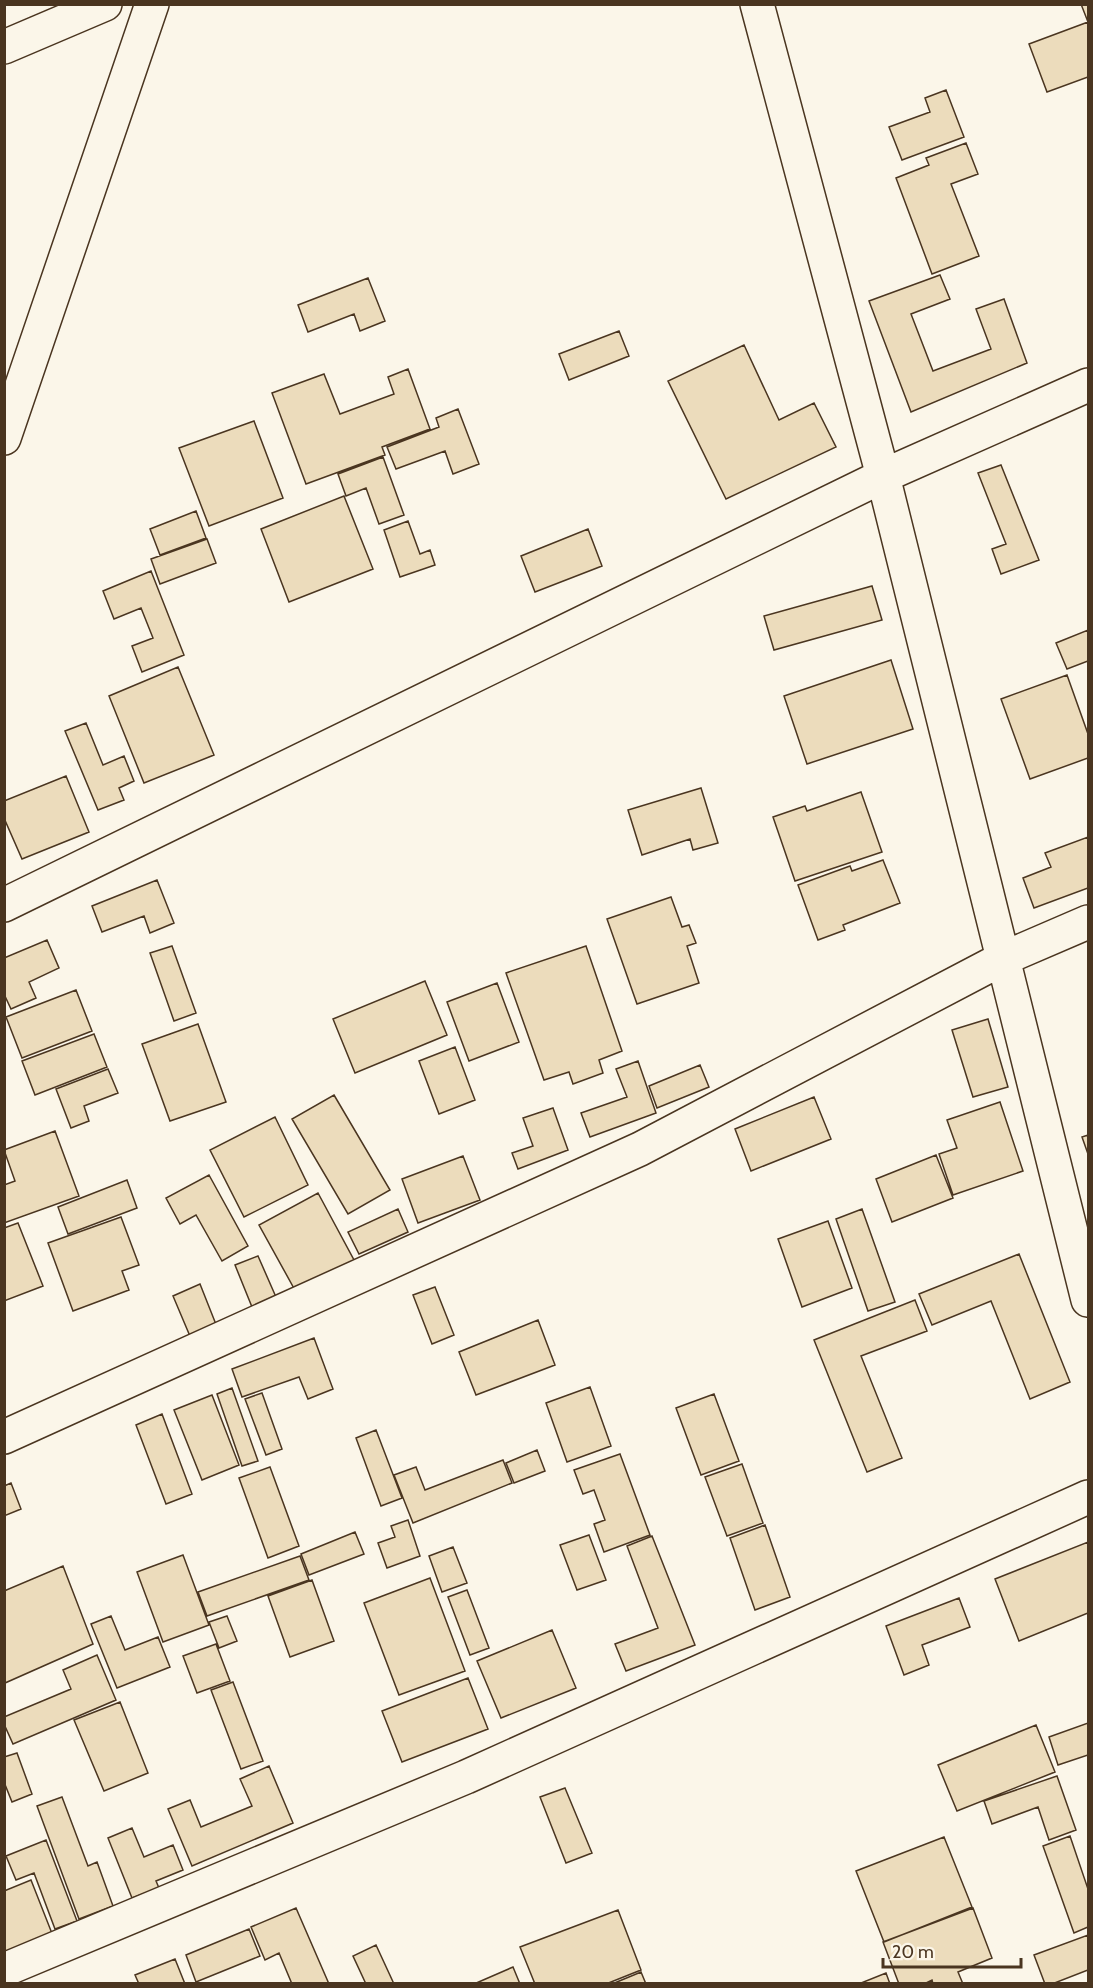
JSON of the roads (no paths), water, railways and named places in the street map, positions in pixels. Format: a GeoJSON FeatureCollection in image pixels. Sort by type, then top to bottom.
{"type":"FeatureCollection","features":[{"type":"Feature","properties":{"kind":"street"},"geometry":{"type":"LineString","coordinates":[[4,46],[105,4]]}},
{"type":"Feature","properties":{"kind":"street"},"geometry":{"type":"LineString","coordinates":[[4,438],[152,4]]}},
{"type":"Feature","properties":{"kind":"street"},"geometry":{"type":"LineString","coordinates":[[757,4],[883,476],[1089,1300]]}},
{"type":"Feature","properties":{"kind":"street"},"geometry":{"type":"LineString","coordinates":[[4,905],[883,476],[1089,385]]}},
{"type":"Feature","properties":{"kind":"street"},"geometry":{"type":"LineString","coordinates":[[4,1437],[640,1149],[1002,959],[1089,922]]}},
{"type":"Feature","properties":{"kind":"street"},"geometry":{"type":"LineString","coordinates":[[4,1971],[466,1778],[1089,1497]]}}]}
